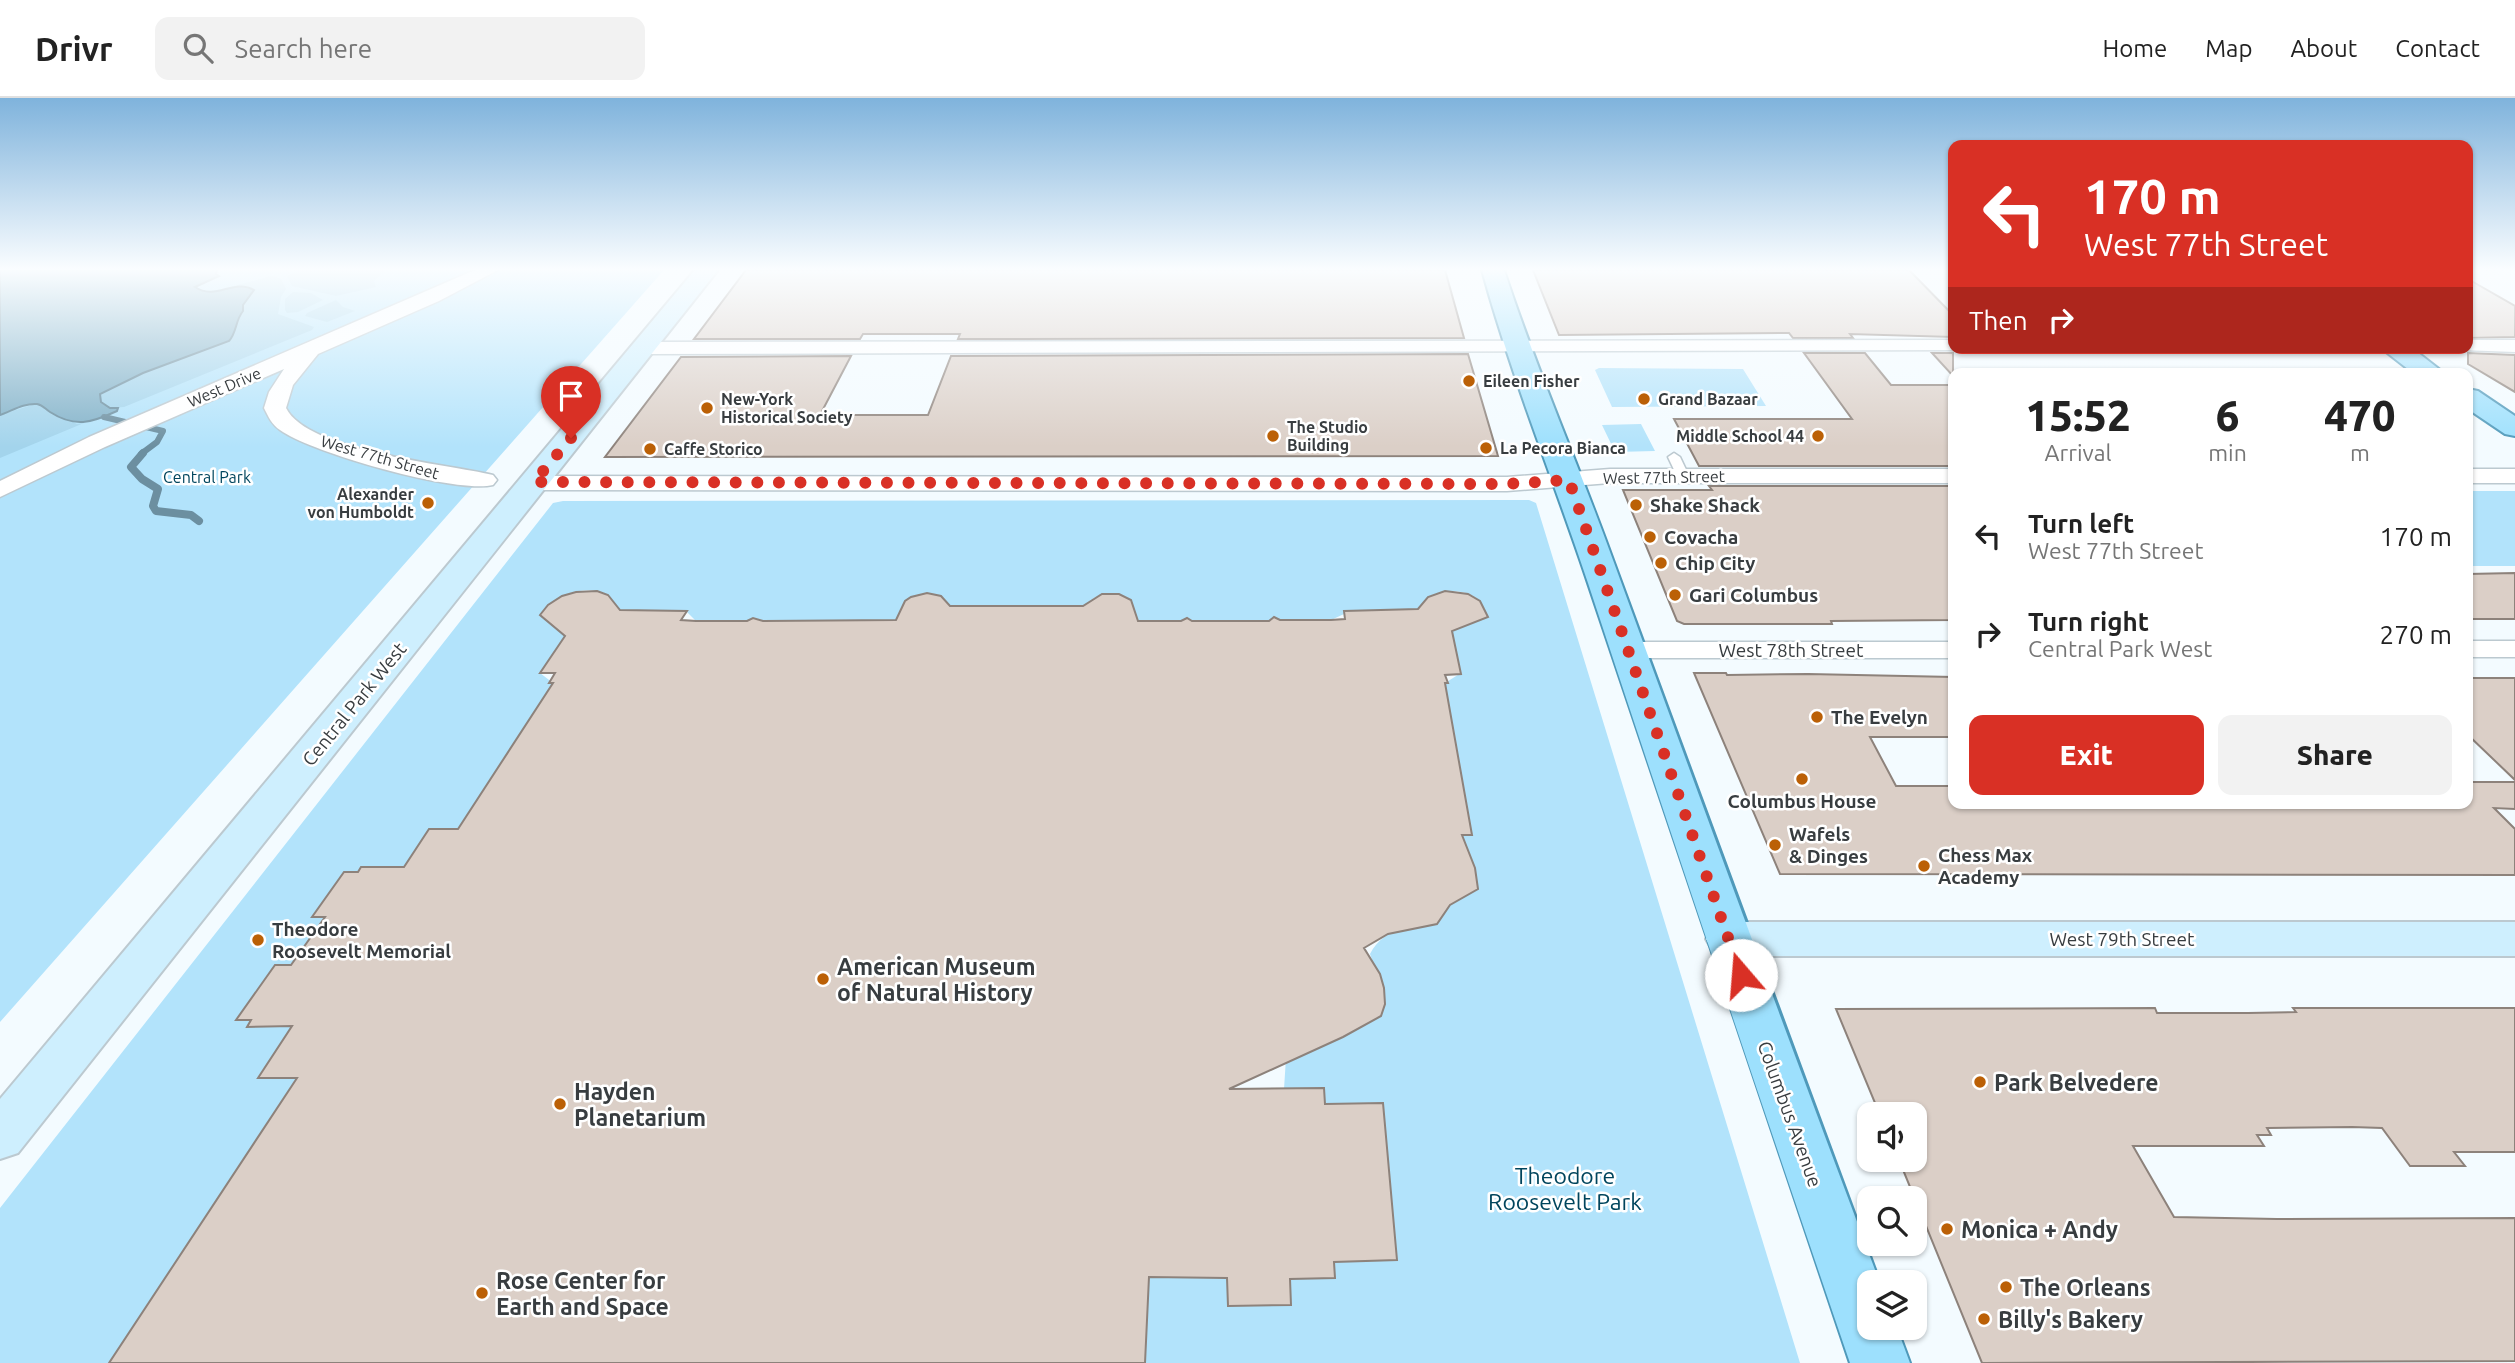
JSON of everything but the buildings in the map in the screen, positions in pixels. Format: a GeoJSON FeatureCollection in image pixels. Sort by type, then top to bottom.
{"type":"FeatureCollection","features":[{"type":"Feature","properties":{"kind":"main road","name":"Central Park West"},"geometry":{"type":"LineString","coordinates":[[0,1137],[659,329]]}},
{"type":"Feature","properties":{"kind":"main road","name":"Columbus Avenue"},"geometry":{"type":"LineString","coordinates":[[1511,329],[1569,480],[1880,1363]]}},
{"type":"Feature","properties":{"kind":"main road"},"geometry":{"type":"LineString","coordinates":[[2403,354],[2424,368]]}},
{"type":"Feature","properties":{"kind":"main road"},"geometry":{"type":"LineString","coordinates":[[2473,400],[2515,428]]}},
{"type":"Feature","properties":{"kind":"main road","name":"West 79th Street"},"geometry":{"type":"LineString","coordinates":[[1730,939],[2515,939]]}},
{"type":"Feature","properties":{"kind":"street","name":"West Drive"},"geometry":{"type":"LineString","coordinates":[[0,490],[122,430],[359,329]]}},
{"type":"Feature","properties":{"kind":"street"},"geometry":{"type":"LineString","coordinates":[[643,348],[1948,346]]}},
{"type":"Feature","properties":{"kind":"street"},"geometry":{"type":"LineString","coordinates":[[2473,346],[2515,346]]}},
{"type":"Feature","properties":{"kind":"street","name":"West 77th Street"},"geometry":{"type":"LineString","coordinates":[[313,348],[280,389],[275,408],[288,426],[344,449],[457,479],[485,480]]}},
{"type":"Feature","properties":{"kind":"street","name":"West 77th Street"},"geometry":{"type":"LineString","coordinates":[[534,482],[1514,484],[1679,467],[1948,476]]}},
{"type":"Feature","properties":{"kind":"street"},"geometry":{"type":"LineString","coordinates":[[2473,476],[2515,476]]}},
{"type":"Feature","properties":{"kind":"street"},"geometry":{"type":"LineString","coordinates":[[2473,649],[2515,649]]}},
{"type":"Feature","properties":{"kind":"street","name":"West 78th Street"},"geometry":{"type":"LineString","coordinates":[[1629,650],[1948,650]]}},
{"type":"Feature","properties":{"kind":"green space","name":"Central Park"},"geometry":{"type":"Polygon","coordinates":[[[0,329],[612,329],[0,1022],[0,329]]]}},
{"type":"Feature","properties":{"kind":"green space"},"geometry":{"type":"Polygon","coordinates":[[[1743,369],[1766,406],[1612,407],[1595,370],[1743,369]]]}},
{"type":"Feature","properties":{"kind":"green space"},"geometry":{"type":"Polygon","coordinates":[[[1641,424],[1655,451],[1615,452],[1602,425],[1641,424]]]}},
{"type":"Feature","properties":{"kind":"green space"},"geometry":{"type":"Polygon","coordinates":[[[2473,491],[2515,491],[2515,566],[2473,566],[2473,491]]]}},
{"type":"Feature","properties":{"kind":"green space","name":"Theodore Roosevelt Park"},"geometry":{"type":"Polygon","coordinates":[[[1529,500],[1536,503],[1800,1363],[1145,1363],[1149,1277],[1227,1278],[1228,1306],[1290,1305],[1290,1279],[1334,1278],[1334,1262],[1397,1259],[1383,1103],[1325,1104],[1284,1089],[1286,1058],[1332,1042],[1381,1016],[1383,992],[1370,954],[1376,944],[1391,933],[1437,924],[1450,905],[1478,888],[1475,868],[1460,835],[1472,834],[1445,683],[1461,673],[1451,626],[1478,621],[1485,610],[1475,597],[1460,592],[1443,592],[1428,597],[1423,609],[1344,614],[1331,620],[1130,621],[1131,600],[1113,594],[1095,597],[1086,606],[947,606],[945,599],[929,593],[909,600],[896,620],[759,621],[755,618],[747,621],[696,621],[686,611],[607,610],[608,595],[585,590],[569,593],[548,605],[546,620],[552,624],[572,625],[540,673],[553,683],[458,829],[429,830],[404,867],[361,867],[358,872],[344,872],[334,885],[337,901],[323,901],[312,916],[325,917],[291,965],[250,1000],[237,1019],[251,1020],[248,1027],[292,1026],[258,1077],[297,1077],[109,1363],[0,1363],[0,1208],[553,503],[1529,500]]]}},
{"type":"Feature","properties":{"kind":"shaded area"},"geometry":{"type":"Polygon","coordinates":[[[0,329],[235,329],[229,341],[143,373],[100,394],[101,402],[110,408],[118,408],[117,411],[91,421],[67,420],[37,404],[22,406],[0,415],[0,329]]]}},
{"type":"Feature","properties":{"kind":"shaded area"},"geometry":{"type":"Polygon","coordinates":[[[235,329],[313,329],[124,407],[110,408],[101,402],[99,394],[143,373],[229,341],[235,329]]]}},
{"type":"Feature","properties":{"kind":"shaded area"},"geometry":{"type":"Polygon","coordinates":[[[35,404],[77,424],[84,423],[0,458],[0,415],[35,404]]]}},
{"type":"Feature","properties":{"kind":"waterway"},"geometry":{"type":"LineString","coordinates":[[104,417],[163,431],[157,442],[141,454]]}},
{"type":"Feature","properties":{"kind":"waterway"},"geometry":{"type":"LineString","coordinates":[[143,453],[131,467],[142,479],[158,489],[153,506],[156,511],[191,515],[199,521]]}},
{"type":"Feature","properties":{"kind":"place","name":"Eileen Fisher"},"geometry":{"type":"Point","coordinates":[1469,381]}},
{"type":"Feature","properties":{"kind":"place","name":"Grand Bazaar"},"geometry":{"type":"Point","coordinates":[1644,399]}},
{"type":"Feature","properties":{"kind":"place","name":"New-York Historical Society"},"geometry":{"type":"Point","coordinates":[707,408]}},
{"type":"Feature","properties":{"kind":"place","name":"The Studio Building"},"geometry":{"type":"Point","coordinates":[1273,436]}},
{"type":"Feature","properties":{"kind":"place","name":"Middle School 44"},"geometry":{"type":"Point","coordinates":[1818,436]}},
{"type":"Feature","properties":{"kind":"place","name":"La Pecora Bianca"},"geometry":{"type":"Point","coordinates":[1486,448]}},
{"type":"Feature","properties":{"kind":"place","name":"Caffe Storico"},"geometry":{"type":"Point","coordinates":[650,449]}},
{"type":"Feature","properties":{"kind":"place","name":"Alexander von Humboldt"},"geometry":{"type":"Point","coordinates":[428,503]}},
{"type":"Feature","properties":{"kind":"place","name":"Shake Shack"},"geometry":{"type":"Point","coordinates":[1636,505]}},
{"type":"Feature","properties":{"kind":"place","name":"Covacha"},"geometry":{"type":"Point","coordinates":[1650,537]}},
{"type":"Feature","properties":{"kind":"place","name":"Chip City"},"geometry":{"type":"Point","coordinates":[1661,563]}},
{"type":"Feature","properties":{"kind":"place","name":"Gari Columbus"},"geometry":{"type":"Point","coordinates":[1675,595]}},
{"type":"Feature","properties":{"kind":"place","name":"The Evelyn"},"geometry":{"type":"Point","coordinates":[1817,717]}},
{"type":"Feature","properties":{"kind":"place","name":"Columbus House"},"geometry":{"type":"Point","coordinates":[1802,779]}},
{"type":"Feature","properties":{"kind":"place","name":"Wafels & Dinges"},"geometry":{"type":"Point","coordinates":[1775,845]}},
{"type":"Feature","properties":{"kind":"place","name":"Chess Max Academy"},"geometry":{"type":"Point","coordinates":[1924,866]}},
{"type":"Feature","properties":{"kind":"place","name":"Theodore Roosevelt Memorial"},"geometry":{"type":"Point","coordinates":[258,940]}},
{"type":"Feature","properties":{"kind":"place","name":"American Museum of Natural History"},"geometry":{"type":"Point","coordinates":[823,979]}},
{"type":"Feature","properties":{"kind":"place","name":"Park Belvedere"},"geometry":{"type":"Point","coordinates":[1980,1082]}},
{"type":"Feature","properties":{"kind":"place","name":"Hayden Planetarium"},"geometry":{"type":"Point","coordinates":[560,1104]}},
{"type":"Feature","properties":{"kind":"place","name":"Monica + Andy"},"geometry":{"type":"Point","coordinates":[1947,1229]}},
{"type":"Feature","properties":{"kind":"place","name":"The Orleans"},"geometry":{"type":"Point","coordinates":[2006,1287]}},
{"type":"Feature","properties":{"kind":"place","name":"Rose Center for Earth and Space"},"geometry":{"type":"Point","coordinates":[482,1293]}},
{"type":"Feature","properties":{"kind":"place","name":"Billy's Bakery"},"geometry":{"type":"Point","coordinates":[1984,1319]}},
{"type":"Feature","properties":{"kind":"route"},"geometry":{"type":"LineString","coordinates":[[571,438],[534,482],[1521,484],[1569,480],[1741,975]]}}]}
